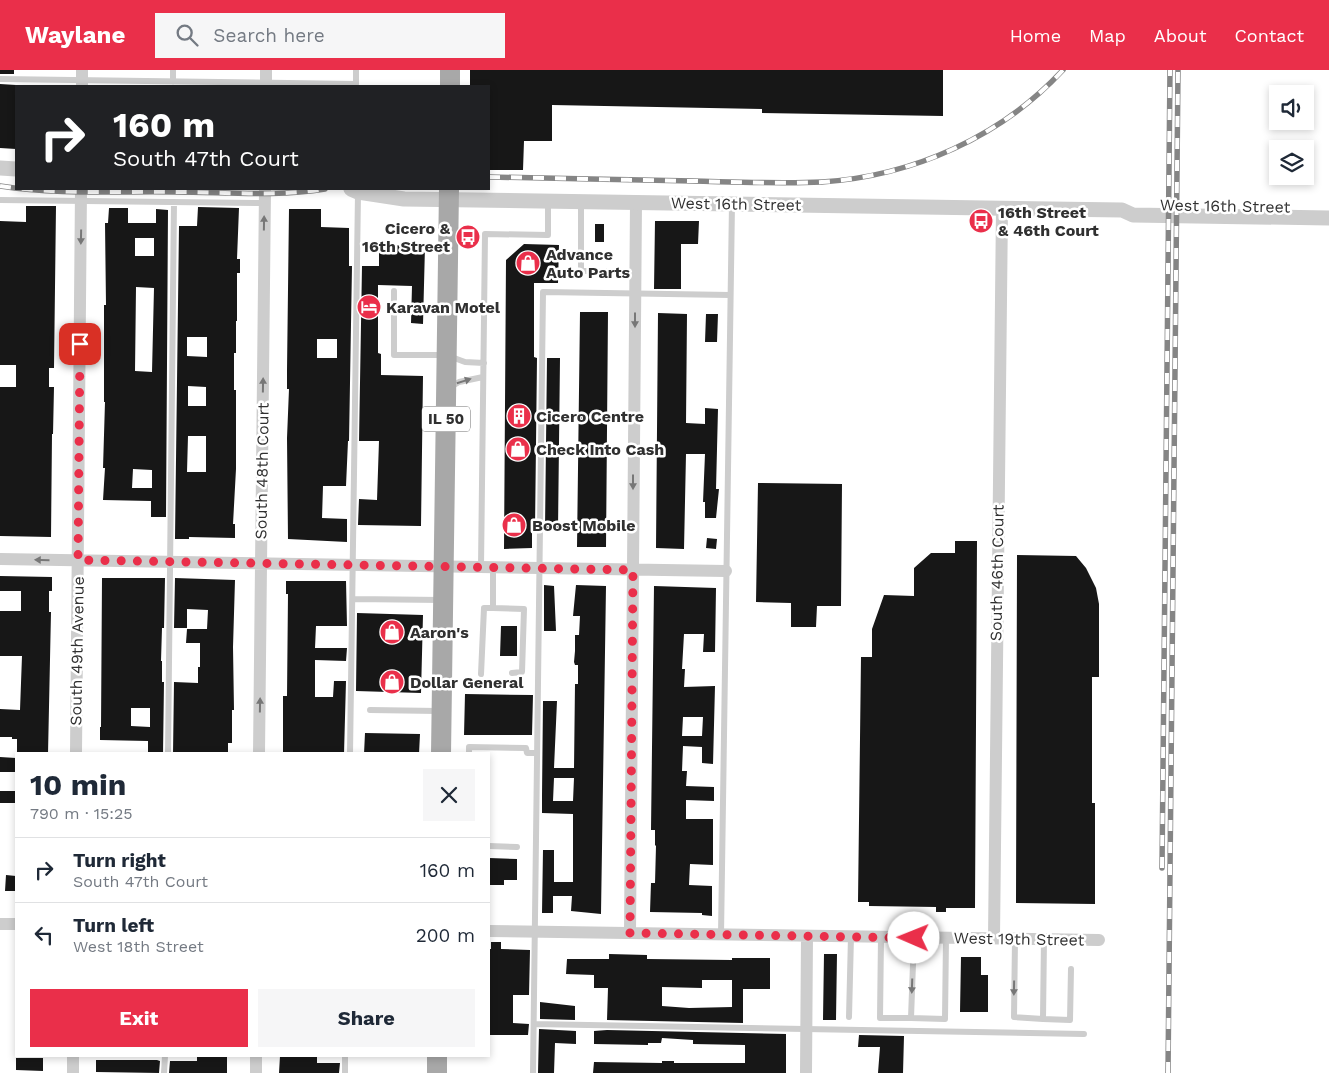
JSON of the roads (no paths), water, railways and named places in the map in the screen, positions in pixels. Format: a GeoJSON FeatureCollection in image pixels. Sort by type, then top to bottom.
{"type":"FeatureCollection","features":[{"type":"Feature","properties":{"kind":"main road"},"geometry":{"type":"LineString","coordinates":[[450,70],[450,85]]}},
{"type":"Feature","properties":{"kind":"main road","name":"IL 50"},"geometry":{"type":"LineString","coordinates":[[441,752],[449,194]]}},
{"type":"Feature","properties":{"kind":"main road"},"geometry":{"type":"LineString","coordinates":[[437,1057],[437,1073]]}},
{"type":"Feature","properties":{"kind":"street"},"geometry":{"type":"LineString","coordinates":[[266,70],[266,85]]}},
{"type":"Feature","properties":{"kind":"street"},"geometry":{"type":"LineString","coordinates":[[0,168],[15,168]]}},
{"type":"Feature","properties":{"kind":"street","name":"South 48th Court"},"geometry":{"type":"LineString","coordinates":[[259,752],[265,190]]}},
{"type":"Feature","properties":{"kind":"street","name":"West 16th Street"},"geometry":{"type":"LineString","coordinates":[[354,190],[404,199],[449,194],[548,202],[1122,210],[1133,215],[1329,218]]}},
{"type":"Feature","properties":{"kind":"street","name":"South 49th Avenue"},"geometry":{"type":"LineString","coordinates":[[76,752],[81,195]]}},
{"type":"Feature","properties":{"kind":"street"},"geometry":{"type":"LineString","coordinates":[[630,933],[636,203]]}},
{"type":"Feature","properties":{"kind":"street","name":"West 16th Street"},"geometry":{"type":"LineString","coordinates":[[1122,210],[1134,205],[1329,208]]}},
{"type":"Feature","properties":{"kind":"street","name":"South 46th Court"},"geometry":{"type":"LineString","coordinates":[[994,938],[1002,208]]}},
{"type":"Feature","properties":{"kind":"street"},"geometry":{"type":"LineString","coordinates":[[0,559],[726,571]]}},
{"type":"Feature","properties":{"kind":"street"},"geometry":{"type":"LineString","coordinates":[[0,924],[15,924]]}},
{"type":"Feature","properties":{"kind":"street","name":"West 19th Street"},"geometry":{"type":"LineString","coordinates":[[490,931],[1099,940]]}},
{"type":"Feature","properties":{"kind":"street"},"geometry":{"type":"LineString","coordinates":[[806,1073],[807,936]]}},
{"type":"Feature","properties":{"kind":"street"},"geometry":{"type":"LineString","coordinates":[[73,1057],[73,1073]]}},
{"type":"Feature","properties":{"kind":"street"},"geometry":{"type":"LineString","coordinates":[[256,1057],[256,1073]]}},
{"type":"Feature","properties":{"kind":"lane"},"geometry":{"type":"LineString","coordinates":[[173,70],[173,82]]}},
{"type":"Feature","properties":{"kind":"lane"},"geometry":{"type":"LineString","coordinates":[[0,79],[82,79],[266,85],[356,84],[356,70]]}},
{"type":"Feature","properties":{"kind":"lane"},"geometry":{"type":"LineString","coordinates":[[350,752],[354,565],[354,190]]}},
{"type":"Feature","properties":{"kind":"lane"},"geometry":{"type":"LineString","coordinates":[[0,200],[81,195],[174,202],[265,203]]}},
{"type":"Feature","properties":{"kind":"lane"},"geometry":{"type":"LineString","coordinates":[[168,752],[174,202]]}},
{"type":"Feature","properties":{"kind":"lane"},"geometry":{"type":"LineString","coordinates":[[492,608],[487,567],[483,377],[485,234],[548,235],[548,202]]}},
{"type":"Feature","properties":{"kind":"lane"},"geometry":{"type":"LineString","coordinates":[[581,202],[581,271],[635,271]]}},
{"type":"Feature","properties":{"kind":"lane"},"geometry":{"type":"LineString","coordinates":[[721,934],[732,204]]}},
{"type":"Feature","properties":{"kind":"lane"},"geometry":{"type":"LineString","coordinates":[[394,291],[394,355],[446,355],[466,362],[484,363]]}},
{"type":"Feature","properties":{"kind":"lane"},"geometry":{"type":"LineString","coordinates":[[533,1073],[543,292],[730,295]]}},
{"type":"Feature","properties":{"kind":"lane"},"geometry":{"type":"LineString","coordinates":[[446,390],[459,382],[483,377]]}},
{"type":"Feature","properties":{"kind":"lane"},"geometry":{"type":"LineString","coordinates":[[353,599],[443,600]]}},
{"type":"Feature","properties":{"kind":"lane"},"geometry":{"type":"LineString","coordinates":[[481,674],[484,608],[524,609],[522,672],[512,672]]}},
{"type":"Feature","properties":{"kind":"lane"},"geometry":{"type":"LineString","coordinates":[[370,710],[442,711]]}},
{"type":"Feature","properties":{"kind":"lane"},"geometry":{"type":"LineString","coordinates":[[469,752],[469,747],[526,748],[527,753],[537,753]]}},
{"type":"Feature","properties":{"kind":"lane"},"geometry":{"type":"LineString","coordinates":[[490,846],[517,847]]}},
{"type":"Feature","properties":{"kind":"lane"},"geometry":{"type":"LineString","coordinates":[[849,1017],[851,936]]}},
{"type":"Feature","properties":{"kind":"lane"},"geometry":{"type":"LineString","coordinates":[[881,937],[880,1018],[945,1019],[946,938]]}},
{"type":"Feature","properties":{"kind":"lane"},"geometry":{"type":"LineString","coordinates":[[911,1018],[914,938]]}},
{"type":"Feature","properties":{"kind":"lane"},"geometry":{"type":"LineString","coordinates":[[1015,939],[1014,1018],[1070,1020],[1071,969]]}},
{"type":"Feature","properties":{"kind":"lane"},"geometry":{"type":"LineString","coordinates":[[1043,1019],[1044,939]]}},
{"type":"Feature","properties":{"kind":"lane"},"geometry":{"type":"LineString","coordinates":[[534,1024],[1084,1034]]}},
{"type":"Feature","properties":{"kind":"lane"},"geometry":{"type":"LineString","coordinates":[[164,1073],[165,1057]]}},
{"type":"Feature","properties":{"kind":"lane"},"geometry":{"type":"LineString","coordinates":[[345,1057],[345,1073]]}},
{"type":"Feature","properties":{"kind":"railway"},"geometry":{"type":"LineString","coordinates":[[490,177],[774,183],[822,182],[856,178],[922,162],[953,149],[1012,115],[1039,94],[1063,70]]}},
{"type":"Feature","properties":{"kind":"railway"},"geometry":{"type":"LineString","coordinates":[[1162,868],[1170,70]]}},
{"type":"Feature","properties":{"kind":"railway"},"geometry":{"type":"LineString","coordinates":[[1168,1073],[1178,70]]}},
{"type":"Feature","properties":{"kind":"railway"},"geometry":{"type":"LineString","coordinates":[[0,186],[15,188]]}},
{"type":"Feature","properties":{"kind":"railway"},"geometry":{"type":"LineString","coordinates":[[32,190],[269,193],[316,190]]}},
{"type":"Feature","properties":{"kind":"place","name":"16th Street & 46th Court"},"geometry":{"type":"Point","coordinates":[981,221]}},
{"type":"Feature","properties":{"kind":"place","name":"Cicero & 16th Street"},"geometry":{"type":"Point","coordinates":[468,237]}},
{"type":"Feature","properties":{"kind":"place","name":"Advance Auto Parts"},"geometry":{"type":"Point","coordinates":[528,263]}},
{"type":"Feature","properties":{"kind":"place","name":"Karavan Motel"},"geometry":{"type":"Point","coordinates":[369,307]}},
{"type":"Feature","properties":{"kind":"place","name":"Cicero Centre"},"geometry":{"type":"Point","coordinates":[519,416]}},
{"type":"Feature","properties":{"kind":"place","name":"Check Into Cash"},"geometry":{"type":"Point","coordinates":[518,449]}},
{"type":"Feature","properties":{"kind":"place","name":"Boost Mobile"},"geometry":{"type":"Point","coordinates":[514,525]}},
{"type":"Feature","properties":{"kind":"place","name":"Aaron's"},"geometry":{"type":"Point","coordinates":[392,632]}},
{"type":"Feature","properties":{"kind":"place","name":"Dollar General"},"geometry":{"type":"Point","coordinates":[392,682]}}]}
